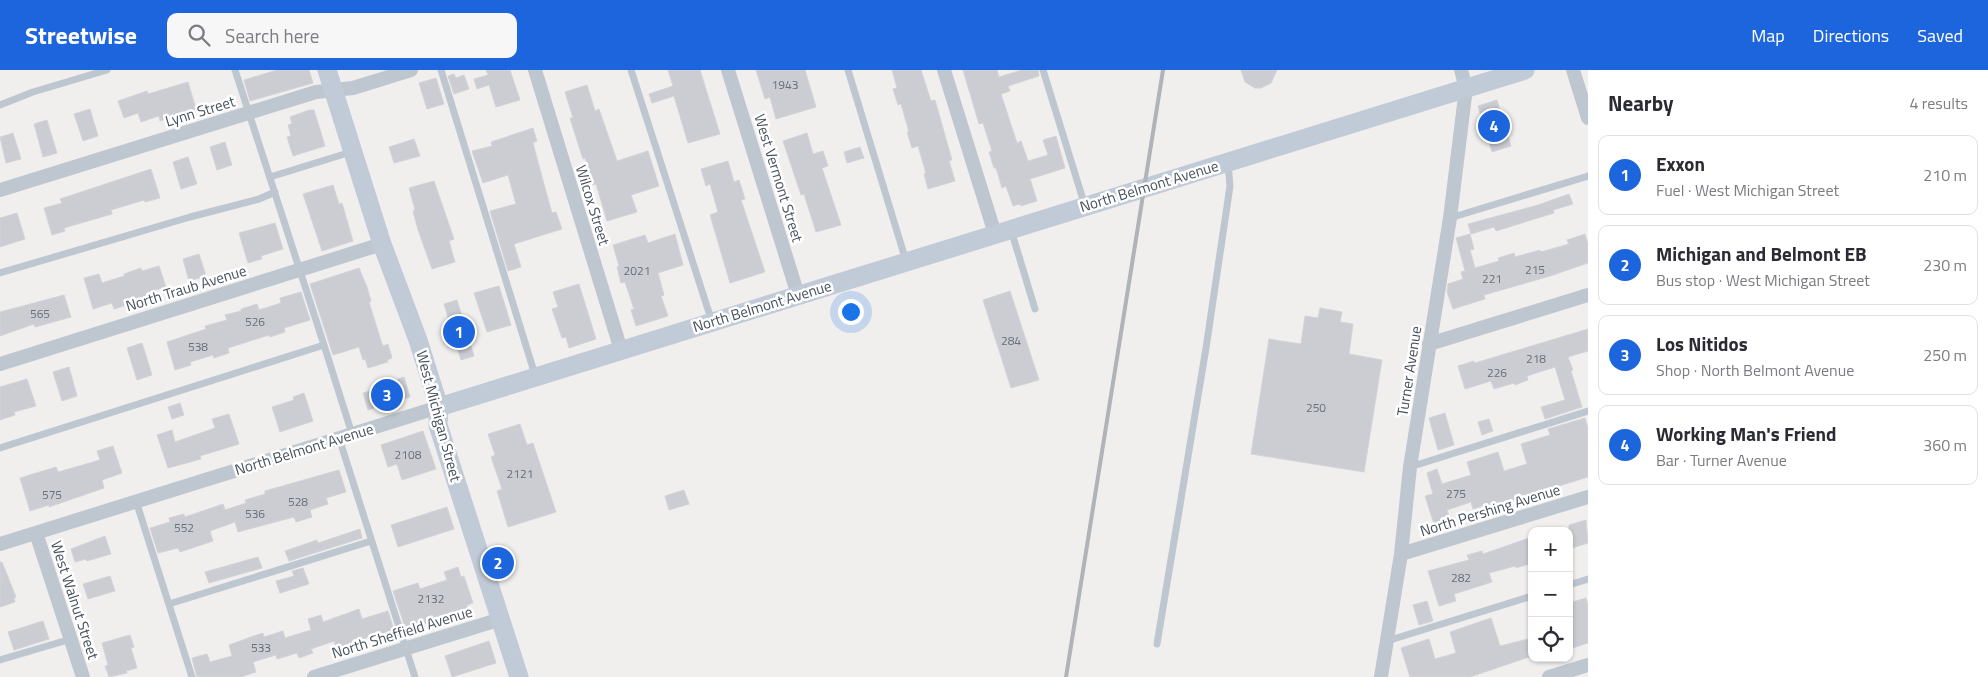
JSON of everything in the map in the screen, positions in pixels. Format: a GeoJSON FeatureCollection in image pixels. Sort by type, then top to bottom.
{"type":"FeatureCollection","features":[{"type":"Feature","properties":{"kind":"main road","name":"West Michigan Street"},"geometry":{"type":"LineString","coordinates":[[327,70],[382,244],[408,312],[439,407],[438,424],[519,677]]}},
{"type":"Feature","properties":{"kind":"main road","name":"North Belmont Avenue"},"geometry":{"type":"LineString","coordinates":[[439,407],[1525,70]]}},
{"type":"Feature","properties":{"kind":"street","name":"Lynn Street"},"geometry":{"type":"LineString","coordinates":[[0,190],[316,92],[353,88],[411,70]]}},
{"type":"Feature","properties":{"kind":"street","name":"Wilcox Street"},"geometry":{"type":"LineString","coordinates":[[535,70],[621,350]]}},
{"type":"Feature","properties":{"kind":"street","name":"West Vermont Street"},"geometry":{"type":"LineString","coordinates":[[728,70],[798,295]]}},
{"type":"Feature","properties":{"kind":"street"},"geometry":{"type":"LineString","coordinates":[[944,70],[1003,232]]}},
{"type":"Feature","properties":{"kind":"street","name":"Turner Avenue"},"geometry":{"type":"LineString","coordinates":[[1381,677],[1401,554],[1410,467],[1450,218],[1466,88],[1461,70]]}},
{"type":"Feature","properties":{"kind":"street"},"geometry":{"type":"LineString","coordinates":[[1573,70],[1588,118]]}},
{"type":"Feature","properties":{"kind":"street","name":"North Traub Avenue"},"geometry":{"type":"LineString","coordinates":[[0,364],[382,244]]}},
{"type":"Feature","properties":{"kind":"street"},"geometry":{"type":"LineString","coordinates":[[1429,344],[1588,295]]}},
{"type":"Feature","properties":{"kind":"street","name":"North Belmont Avenue"},"geometry":{"type":"LineString","coordinates":[[0,544],[439,407]]}},
{"type":"Feature","properties":{"kind":"street","name":"North Pershing Avenue"},"geometry":{"type":"LineString","coordinates":[[1401,554],[1588,497]]}},
{"type":"Feature","properties":{"kind":"street","name":"West Walnut Street"},"geometry":{"type":"LineString","coordinates":[[36,532],[83,677]]}},
{"type":"Feature","properties":{"kind":"street","name":"North Sheffield Avenue"},"geometry":{"type":"LineString","coordinates":[[314,677],[500,619]]}},
{"type":"Feature","properties":{"kind":"street"},"geometry":{"type":"LineString","coordinates":[[1549,677],[1588,665]]}},
{"type":"Feature","properties":{"kind":"lane"},"geometry":{"type":"LineString","coordinates":[[0,105],[33,92],[107,70]]}},
{"type":"Feature","properties":{"kind":"lane"},"geometry":{"type":"LineString","coordinates":[[234,70],[324,345],[371,541],[415,677]]}},
{"type":"Feature","properties":{"kind":"lane"},"geometry":{"type":"LineString","coordinates":[[441,70],[536,377]]}},
{"type":"Feature","properties":{"kind":"lane"},"geometry":{"type":"LineString","coordinates":[[631,70],[712,322]]}},
{"type":"Feature","properties":{"kind":"lane"},"geometry":{"type":"LineString","coordinates":[[848,70],[906,262]]}},
{"type":"Feature","properties":{"kind":"lane"},"geometry":{"type":"LineString","coordinates":[[1042,70],[1086,206]]}},
{"type":"Feature","properties":{"kind":"lane"},"geometry":{"type":"LineString","coordinates":[[270,177],[352,151]]}},
{"type":"Feature","properties":{"kind":"lane"},"geometry":{"type":"LineString","coordinates":[[1156,644],[1204,357],[1230,186],[1228,162]]}},
{"type":"Feature","properties":{"kind":"lane"},"geometry":{"type":"LineString","coordinates":[[1450,218],[1588,176]]}},
{"type":"Feature","properties":{"kind":"lane"},"geometry":{"type":"LineString","coordinates":[[0,273],[190,217],[259,199],[275,192]]}},
{"type":"Feature","properties":{"kind":"lane"},"geometry":{"type":"LineString","coordinates":[[1003,232],[1035,309]]}},
{"type":"Feature","properties":{"kind":"lane"},"geometry":{"type":"LineString","coordinates":[[0,448],[324,345]]}},
{"type":"Feature","properties":{"kind":"lane"},"geometry":{"type":"LineString","coordinates":[[1410,467],[1588,411]]}},
{"type":"Feature","properties":{"kind":"lane"},"geometry":{"type":"LineString","coordinates":[[136,501],[192,677]]}},
{"type":"Feature","properties":{"kind":"lane"},"geometry":{"type":"LineString","coordinates":[[169,604],[371,541]]}},
{"type":"Feature","properties":{"kind":"lane"},"geometry":{"type":"LineString","coordinates":[[1573,583],[1588,579]]}},
{"type":"Feature","properties":{"kind":"lane"},"geometry":{"type":"LineString","coordinates":[[1386,641],[1528,597]]}},
{"type":"Feature","properties":{"kind":"lane"},"geometry":{"type":"LineString","coordinates":[[0,660],[70,639]]}},
{"type":"Feature","properties":{"kind":"building"},"geometry":{"type":"Polygon","coordinates":[[[277,70],[309,70],[313,83],[250,101],[244,80],[277,70]]]}},
{"type":"Feature","properties":{"kind":"building"},"geometry":{"type":"Polygon","coordinates":[[[486,70],[510,70],[520,100],[496,107],[489,85],[477,89],[474,79],[488,75],[486,70]]]}},
{"type":"Feature","properties":{"kind":"building"},"geometry":{"type":"Polygon","coordinates":[[[668,70],[700,70],[720,134],[688,143],[674,96],[652,103],[649,94],[673,86],[668,70]]]}},
{"type":"Feature","properties":{"kind":"building"},"geometry":{"type":"Polygon","coordinates":[[[756,70],[805,70],[816,107],[776,119],[770,97],[765,99],[756,70]]]}},
{"type":"Feature","properties":{"kind":"building"},"geometry":{"type":"Polygon","coordinates":[[[892,70],[921,70],[931,101],[935,100],[952,160],[949,161],[955,181],[928,189],[924,174],[926,173],[918,146],[912,148],[901,104],[898,105],[893,89],[897,88],[892,70]]]}},
{"type":"Feature","properties":{"kind":"building"},"geometry":{"type":"Polygon","coordinates":[[[963,70],[997,70],[999,77],[1022,70],[1038,70],[1039,76],[1008,86],[1010,91],[1001,94],[1017,143],[1021,141],[1028,161],[1048,155],[1043,140],[1056,136],[1065,168],[1030,179],[1037,201],[1021,206],[1020,204],[1013,206],[1006,186],[1002,188],[989,152],[992,151],[983,123],[979,124],[963,70]]]}},
{"type":"Feature","properties":{"kind":"building"},"geometry":{"type":"Polygon","coordinates":[[[1241,70],[1277,70],[1271,83],[1261,88],[1255,88],[1245,82],[1241,70]]]}},
{"type":"Feature","properties":{"kind":"building"},"geometry":{"type":"Polygon","coordinates":[[[454,74],[456,78],[464,75],[469,89],[454,94],[448,76],[454,74]]]}},
{"type":"Feature","properties":{"kind":"building"},"geometry":{"type":"Polygon","coordinates":[[[436,78],[444,104],[427,109],[419,83],[436,78]]]}},
{"type":"Feature","properties":{"kind":"building"},"geometry":{"type":"Polygon","coordinates":[[[188,82],[196,109],[160,121],[159,116],[141,122],[138,113],[124,118],[118,101],[147,91],[148,94],[188,82]]]}},
{"type":"Feature","properties":{"kind":"building"},"geometry":{"type":"Polygon","coordinates":[[[587,85],[595,111],[599,109],[617,161],[648,151],[659,186],[631,195],[637,212],[607,221],[596,184],[593,185],[585,158],[583,159],[570,118],[573,118],[565,92],[587,85]]]}},
{"type":"Feature","properties":{"kind":"building"},"geometry":{"type":"Polygon","coordinates":[[[1497,100],[1511,146],[1492,152],[1478,106],[1497,100]]]}},
{"type":"Feature","properties":{"kind":"building"},"geometry":{"type":"Polygon","coordinates":[[[90,109],[98,136],[83,141],[74,114],[90,109]]]}},
{"type":"Feature","properties":{"kind":"building"},"geometry":{"type":"Polygon","coordinates":[[[314,110],[325,146],[293,156],[287,137],[291,136],[288,125],[292,124],[290,117],[314,110]]]}},
{"type":"Feature","properties":{"kind":"building"},"geometry":{"type":"Polygon","coordinates":[[[47,120],[57,153],[43,157],[34,124],[47,120]]]}},
{"type":"Feature","properties":{"kind":"building"},"geometry":{"type":"Polygon","coordinates":[[[533,128],[537,141],[533,143],[552,213],[556,212],[562,229],[514,244],[521,267],[508,271],[490,211],[516,204],[508,175],[483,183],[472,151],[492,146],[491,142],[533,128]]]}},
{"type":"Feature","properties":{"kind":"building"},"geometry":{"type":"Polygon","coordinates":[[[13,133],[21,159],[6,163],[0,137],[13,133]]]}},
{"type":"Feature","properties":{"kind":"building"},"geometry":{"type":"Polygon","coordinates":[[[807,133],[813,154],[823,151],[828,166],[822,168],[841,225],[816,232],[804,194],[801,195],[783,141],[807,133]]]}},
{"type":"Feature","properties":{"kind":"building"},"geometry":{"type":"Polygon","coordinates":[[[414,139],[420,156],[394,163],[389,147],[414,139]]]}},
{"type":"Feature","properties":{"kind":"building"},"geometry":{"type":"Polygon","coordinates":[[[225,142],[232,165],[217,170],[210,147],[225,142]]]}},
{"type":"Feature","properties":{"kind":"building"},"geometry":{"type":"Polygon","coordinates":[[[860,147],[864,158],[847,163],[844,152],[860,147]]]}},
{"type":"Feature","properties":{"kind":"building"},"geometry":{"type":"Polygon","coordinates":[[[188,157],[197,184],[181,189],[173,162],[188,157]]]}},
{"type":"Feature","properties":{"kind":"building"},"geometry":{"type":"Polygon","coordinates":[[[728,161],[734,182],[739,180],[745,199],[741,200],[765,272],[730,283],[710,215],[718,212],[710,184],[706,186],[701,169],[728,161]]]}},
{"type":"Feature","properties":{"kind":"building"},"geometry":{"type":"Polygon","coordinates":[[[151,169],[160,198],[145,202],[144,200],[111,210],[112,214],[64,228],[65,231],[52,235],[44,208],[62,203],[60,199],[151,169]]]}},
{"type":"Feature","properties":{"kind":"building"},"geometry":{"type":"Polygon","coordinates":[[[434,181],[454,239],[449,241],[455,262],[432,269],[418,230],[409,188],[434,181]]]}},
{"type":"Feature","properties":{"kind":"building"},"geometry":{"type":"Polygon","coordinates":[[[333,185],[339,204],[342,203],[353,241],[322,251],[303,194],[333,185]]]}},
{"type":"Feature","properties":{"kind":"building"},"geometry":{"type":"Polygon","coordinates":[[[1569,194],[1573,204],[1553,210],[1554,213],[1496,231],[1494,227],[1471,234],[1468,224],[1538,205],[1569,194]]]}},
{"type":"Feature","properties":{"kind":"building"},"geometry":{"type":"Polygon","coordinates":[[[17,213],[25,239],[0,247],[0,218],[17,213]]]}},
{"type":"Feature","properties":{"kind":"building"},"geometry":{"type":"Polygon","coordinates":[[[275,223],[283,249],[261,256],[262,259],[248,263],[239,233],[275,223]]]}},
{"type":"Feature","properties":{"kind":"building"},"geometry":{"type":"Polygon","coordinates":[[[675,234],[683,265],[658,273],[664,295],[661,296],[668,316],[636,326],[631,310],[634,309],[625,282],[621,283],[617,267],[619,266],[613,245],[645,235],[648,243],[675,234]]]}},
{"type":"Feature","properties":{"kind":"building"},"geometry":{"type":"Polygon","coordinates":[[[1470,234],[1474,249],[1470,250],[1475,268],[1499,261],[1498,258],[1514,253],[1515,257],[1569,244],[1567,240],[1585,234],[1588,244],[1588,263],[1484,295],[1485,299],[1453,309],[1447,292],[1448,284],[1463,279],[1461,272],[1465,271],[1456,238],[1470,234]]]}},
{"type":"Feature","properties":{"kind":"building"},"geometry":{"type":"Polygon","coordinates":[[[199,254],[206,276],[189,281],[183,259],[199,254]]]}},
{"type":"Feature","properties":{"kind":"building"},"geometry":{"type":"Polygon","coordinates":[[[159,266],[166,287],[148,292],[150,298],[114,309],[112,303],[93,309],[84,278],[99,274],[102,283],[141,268],[142,271],[159,266]]]}},
{"type":"Feature","properties":{"kind":"building"},"geometry":{"type":"Polygon","coordinates":[[[359,268],[367,287],[371,301],[369,302],[382,344],[383,346],[388,344],[392,358],[387,360],[388,362],[368,368],[359,347],[333,355],[310,284],[359,268]]]}},
{"type":"Feature","properties":{"kind":"building"},"geometry":{"type":"Polygon","coordinates":[[[579,284],[596,339],[569,348],[566,337],[562,338],[552,309],[558,307],[553,292],[579,284]]]}},
{"type":"Feature","properties":{"kind":"building"},"geometry":{"type":"Polygon","coordinates":[[[499,286],[511,325],[487,332],[474,293],[499,286]]]}},
{"type":"Feature","properties":{"kind":"building"},"geometry":{"type":"Polygon","coordinates":[[[1010,291],[1039,380],[1011,388],[983,300],[1010,291]]]}},
{"type":"Feature","properties":{"kind":"building"},"geometry":{"type":"Polygon","coordinates":[[[301,292],[310,320],[284,328],[285,332],[228,348],[229,353],[214,358],[213,355],[190,362],[191,365],[175,370],[167,342],[206,329],[205,326],[227,320],[225,315],[241,311],[241,309],[257,304],[259,310],[281,303],[280,298],[301,292]]]}},
{"type":"Feature","properties":{"kind":"building"},"geometry":{"type":"Polygon","coordinates":[[[64,295],[71,317],[35,327],[34,324],[0,336],[0,312],[64,295]]]}},
{"type":"Feature","properties":{"kind":"building"},"geometry":{"type":"Polygon","coordinates":[[[457,300],[474,356],[461,360],[444,304],[457,300]]]}},
{"type":"Feature","properties":{"kind":"building"},"geometry":{"type":"Polygon","coordinates":[[[1320,308],[1342,312],[1340,322],[1353,324],[1349,354],[1382,360],[1364,472],[1251,454],[1269,339],[1301,344],[1305,316],[1318,318],[1320,308]]]}},
{"type":"Feature","properties":{"kind":"building"},"geometry":{"type":"Polygon","coordinates":[[[1588,329],[1588,351],[1568,357],[1582,407],[1545,419],[1541,407],[1565,400],[1555,367],[1527,376],[1528,380],[1515,385],[1514,383],[1494,389],[1491,381],[1465,389],[1458,366],[1474,361],[1475,363],[1588,329]]]}},
{"type":"Feature","properties":{"kind":"building"},"geometry":{"type":"Polygon","coordinates":[[[142,343],[152,375],[137,380],[127,348],[142,343]]]}},
{"type":"Feature","properties":{"kind":"building"},"geometry":{"type":"Polygon","coordinates":[[[69,367],[77,396],[62,401],[53,372],[69,367]]]}},
{"type":"Feature","properties":{"kind":"building"},"geometry":{"type":"Polygon","coordinates":[[[404,377],[410,397],[368,410],[363,393],[404,377]]]}},
{"type":"Feature","properties":{"kind":"building"},"geometry":{"type":"Polygon","coordinates":[[[27,379],[36,406],[14,412],[15,415],[0,420],[0,387],[27,379]]]}},
{"type":"Feature","properties":{"kind":"building"},"geometry":{"type":"Polygon","coordinates":[[[304,393],[313,421],[280,432],[272,407],[294,400],[293,397],[304,393]]]}},
{"type":"Feature","properties":{"kind":"building"},"geometry":{"type":"Polygon","coordinates":[[[180,403],[184,415],[172,419],[168,407],[180,403]]]}},
{"type":"Feature","properties":{"kind":"building"},"geometry":{"type":"Polygon","coordinates":[[[1445,413],[1454,445],[1438,450],[1429,418],[1445,413]]]}},
{"type":"Feature","properties":{"kind":"building"},"geometry":{"type":"Polygon","coordinates":[[[229,414],[239,444],[200,456],[201,459],[168,468],[157,435],[172,430],[175,442],[215,428],[212,419],[229,414]]]}},
{"type":"Feature","properties":{"kind":"building"},"geometry":{"type":"Polygon","coordinates":[[[1585,418],[1588,428],[1588,477],[1494,506],[1493,503],[1473,509],[1471,502],[1447,510],[1450,519],[1434,524],[1425,496],[1433,494],[1427,473],[1437,469],[1442,484],[1471,475],[1467,462],[1498,452],[1504,471],[1527,464],[1521,444],[1550,435],[1548,429],[1585,418]]]}},
{"type":"Feature","properties":{"kind":"building"},"geometry":{"type":"Polygon","coordinates":[[[1489,419],[1493,431],[1482,435],[1478,422],[1489,419]]]}},
{"type":"Feature","properties":{"kind":"building"},"geometry":{"type":"Polygon","coordinates":[[[520,424],[527,445],[533,443],[556,512],[508,527],[497,491],[502,489],[491,457],[495,455],[488,434],[520,424]]]}},
{"type":"Feature","properties":{"kind":"building"},"geometry":{"type":"Polygon","coordinates":[[[423,431],[436,469],[402,480],[397,464],[388,467],[381,445],[423,431]]]}},
{"type":"Feature","properties":{"kind":"building"},"geometry":{"type":"Polygon","coordinates":[[[113,446],[122,473],[102,480],[104,488],[49,507],[49,505],[30,511],[20,478],[56,467],[58,472],[100,460],[97,451],[113,446]]]}},
{"type":"Feature","properties":{"kind":"building"},"geometry":{"type":"Polygon","coordinates":[[[339,470],[346,492],[326,498],[328,504],[310,510],[312,517],[296,522],[294,517],[238,532],[235,522],[210,531],[213,541],[180,552],[178,548],[158,553],[150,528],[170,522],[169,518],[184,514],[185,517],[223,504],[225,510],[246,503],[245,500],[265,494],[265,491],[339,470]]]}},
{"type":"Feature","properties":{"kind":"building"},"geometry":{"type":"Polygon","coordinates":[[[684,490],[689,504],[669,510],[665,496],[684,490]]]}},
{"type":"Feature","properties":{"kind":"building"},"geometry":{"type":"Polygon","coordinates":[[[447,507],[454,529],[398,547],[391,525],[447,507]]]}},
{"type":"Feature","properties":{"kind":"building"},"geometry":{"type":"Polygon","coordinates":[[[1586,520],[1588,543],[1573,548],[1573,527],[1569,527],[1569,525],[1586,520]]]}},
{"type":"Feature","properties":{"kind":"building"},"geometry":{"type":"Polygon","coordinates":[[[360,529],[362,538],[289,561],[285,551],[317,540],[318,543],[360,529]]]}},
{"type":"Feature","properties":{"kind":"building"},"geometry":{"type":"Polygon","coordinates":[[[105,536],[111,554],[87,561],[86,559],[75,562],[71,549],[105,536]]]}},
{"type":"Feature","properties":{"kind":"building"},"geometry":{"type":"Polygon","coordinates":[[[1528,538],[1528,564],[1489,573],[1492,582],[1454,594],[1456,601],[1439,606],[1428,571],[1469,560],[1467,555],[1482,551],[1483,554],[1528,538]]]}},
{"type":"Feature","properties":{"kind":"building"},"geometry":{"type":"Polygon","coordinates":[[[258,557],[262,568],[209,583],[205,572],[258,557]]]}},
{"type":"Feature","properties":{"kind":"building"},"geometry":{"type":"Polygon","coordinates":[[[0,562],[2,562],[16,597],[14,598],[15,602],[0,607],[0,562]]]}},
{"type":"Feature","properties":{"kind":"building"},"geometry":{"type":"Polygon","coordinates":[[[458,567],[461,577],[464,576],[473,603],[467,605],[468,610],[406,630],[393,591],[418,583],[420,589],[447,580],[444,572],[458,567]]]}},
{"type":"Feature","properties":{"kind":"building"},"geometry":{"type":"Polygon","coordinates":[[[303,568],[309,584],[280,593],[276,581],[294,576],[292,571],[303,568]]]}},
{"type":"Feature","properties":{"kind":"building"},"geometry":{"type":"Polygon","coordinates":[[[110,576],[115,591],[88,599],[83,584],[110,576]]]}},
{"type":"Feature","properties":{"kind":"building"},"geometry":{"type":"Polygon","coordinates":[[[1586,598],[1588,606],[1588,643],[1573,648],[1573,617],[1573,602],[1586,598]]]}},
{"type":"Feature","properties":{"kind":"building"},"geometry":{"type":"Polygon","coordinates":[[[1427,601],[1433,621],[1419,625],[1413,605],[1427,601]]]}},
{"type":"Feature","properties":{"kind":"building"},"geometry":{"type":"Polygon","coordinates":[[[359,609],[362,619],[388,611],[394,630],[349,643],[350,645],[337,650],[334,641],[311,649],[313,653],[299,658],[297,653],[277,659],[276,655],[253,662],[256,672],[241,677],[197,677],[192,658],[207,654],[210,662],[232,656],[229,645],[263,633],[264,637],[283,631],[285,638],[311,630],[308,619],[321,615],[323,622],[359,609]]]}},
{"type":"Feature","properties":{"kind":"building"},"geometry":{"type":"Polygon","coordinates":[[[1491,618],[1500,646],[1528,639],[1528,657],[1470,677],[1410,677],[1401,648],[1429,639],[1435,659],[1456,653],[1450,632],[1491,618]]]}},
{"type":"Feature","properties":{"kind":"building"},"geometry":{"type":"Polygon","coordinates":[[[43,621],[49,639],[14,650],[8,632],[43,621]]]}},
{"type":"Feature","properties":{"kind":"building"},"geometry":{"type":"Polygon","coordinates":[[[130,635],[134,647],[131,648],[137,668],[126,671],[127,673],[109,677],[105,666],[108,665],[102,643],[130,635]]]}},
{"type":"Feature","properties":{"kind":"building"},"geometry":{"type":"Polygon","coordinates":[[[489,641],[496,663],[452,677],[445,656],[489,641]]]}},
{"type":"Feature","properties":{"kind":"railway"},"geometry":{"type":"LineString","coordinates":[[1066,677],[1163,70]]}},
{"type":"Feature","properties":{"kind":"place","name":"Working Man's Friend"},"geometry":{"type":"Point","coordinates":[1494,126]}},
{"type":"Feature","properties":{"kind":"place","name":"Exxon"},"geometry":{"type":"Point","coordinates":[459,332]}},
{"type":"Feature","properties":{"kind":"place","name":"Los Nitidos"},"geometry":{"type":"Point","coordinates":[387,395]}},
{"type":"Feature","properties":{"kind":"place","name":"Michigan and Belmont EB"},"geometry":{"type":"Point","coordinates":[498,563]}}]}
